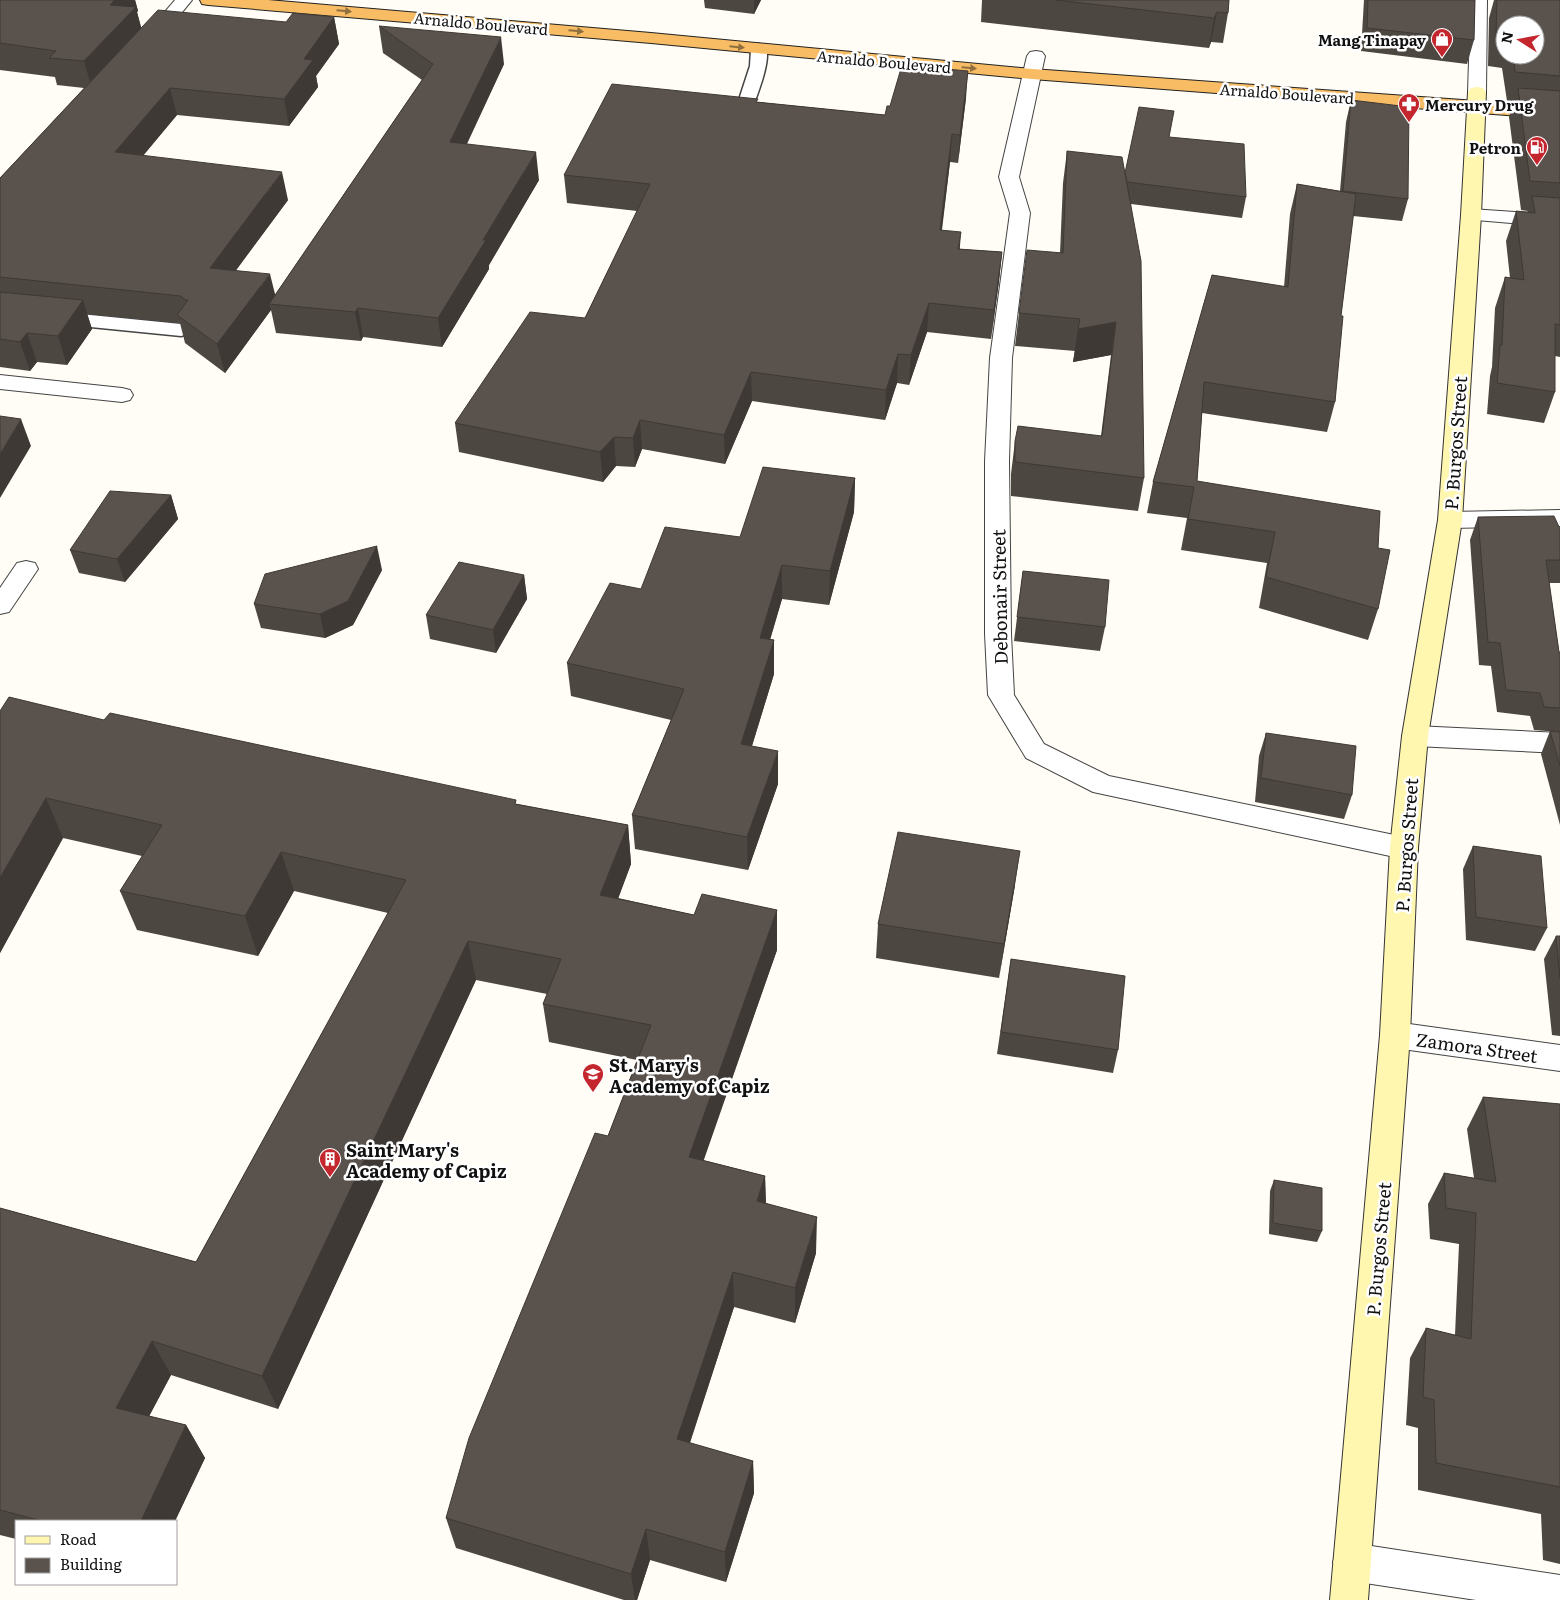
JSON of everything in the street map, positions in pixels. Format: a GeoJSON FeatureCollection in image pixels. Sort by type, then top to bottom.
{"type":"FeatureCollection","features":[{"type":"Feature","properties":{"kind":"highway","name":"Arnaldo Boulevard"},"geometry":{"type":"LineString","coordinates":[[208,0],[262,2],[1032,74],[1476,99],[1560,98]]}},
{"type":"Feature","properties":{"kind":"highway"},"geometry":{"type":"LineString","coordinates":[[592,16],[746,30]]}},
{"type":"Feature","properties":{"kind":"highway"},"geometry":{"type":"LineString","coordinates":[[1017,54],[1056,57]]}},
{"type":"Feature","properties":{"kind":"highway","name":"Arnaldo Boulevard"},"geometry":{"type":"LineString","coordinates":[[1205,70],[1476,99],[1560,113]]}},
{"type":"Feature","properties":{"kind":"main road","name":"P. Burgos Street"},"geometry":{"type":"LineString","coordinates":[[1350,1600],[1395,1035],[1404,848],[1415,736],[1450,520],[1471,215],[1476,99]]}},
{"type":"Feature","properties":{"kind":"street"},"geometry":{"type":"LineString","coordinates":[[137,54],[184,0]]}},
{"type":"Feature","properties":{"kind":"street"},"geometry":{"type":"LineString","coordinates":[[1476,99],[1479,0]]}},
{"type":"Feature","properties":{"kind":"street","name":"Debonair Street"},"geometry":{"type":"LineString","coordinates":[[1036,56],[1009,177],[1020,213],[1000,358],[997,538],[1001,695],[1036,750],[1103,786],[1404,848]]}},
{"type":"Feature","properties":{"kind":"street"},"geometry":{"type":"LineString","coordinates":[[1471,215],[1560,221]]}},
{"type":"Feature","properties":{"kind":"street"},"geometry":{"type":"LineString","coordinates":[[0,382],[122,395]]}},
{"type":"Feature","properties":{"kind":"street"},"geometry":{"type":"LineString","coordinates":[[1450,520],[1560,518]]}},
{"type":"Feature","properties":{"kind":"street"},"geometry":{"type":"LineString","coordinates":[[0,606],[26,568]]}},
{"type":"Feature","properties":{"kind":"street"},"geometry":{"type":"LineString","coordinates":[[1415,736],[1560,743]]}},
{"type":"Feature","properties":{"kind":"street","name":"Zamora Street"},"geometry":{"type":"LineString","coordinates":[[1395,1035],[1560,1058]]}},
{"type":"Feature","properties":{"kind":"street"},"geometry":{"type":"LineString","coordinates":[[1352,1562],[1560,1594]]}},
{"type":"Feature","properties":{"kind":"lane"},"geometry":{"type":"LineString","coordinates":[[742,115],[758,66],[759,49]]}},
{"type":"Feature","properties":{"kind":"lane"},"geometry":{"type":"LineString","coordinates":[[0,312],[181,330]]}},
{"type":"Feature","properties":{"kind":"building"},"geometry":{"type":"Polygon","coordinates":[[[0,0],[115,0],[110,5],[136,7],[84,61],[49,58],[56,51],[0,43],[0,0]]]}},
{"type":"Feature","properties":{"kind":"building"},"geometry":{"type":"Polygon","coordinates":[[[1056,0],[1229,0],[1228,13],[1217,12],[1214,18],[1056,0]]]}},
{"type":"Feature","properties":{"kind":"building"},"geometry":{"type":"Polygon","coordinates":[[[1368,0],[1475,0],[1474,40],[1367,28],[1368,0]]]}},
{"type":"Feature","properties":{"kind":"building"},"geometry":{"type":"Polygon","coordinates":[[[1497,0],[1560,0],[1560,76],[1515,72],[1514,65],[1545,65],[1545,15],[1497,15],[1497,0]]]}},
{"type":"Feature","properties":{"kind":"building"},"geometry":{"type":"Polygon","coordinates":[[[158,10],[286,22],[293,13],[334,17],[304,59],[313,60],[284,99],[170,88],[115,152],[282,172],[210,268],[270,274],[217,344],[177,315],[188,300],[181,296],[0,277],[0,178],[158,10]]]}},
{"type":"Feature","properties":{"kind":"building"},"geometry":{"type":"Polygon","coordinates":[[[379,26],[501,37],[450,142],[536,152],[483,240],[486,240],[438,318],[358,308],[355,312],[269,304],[433,64],[379,26]]]}},
{"type":"Feature","properties":{"kind":"building"},"geometry":{"type":"Polygon","coordinates":[[[902,65],[968,71],[960,135],[952,134],[940,230],[961,232],[958,249],[1002,252],[994,310],[929,303],[911,355],[898,354],[886,390],[751,372],[724,435],[640,420],[633,438],[614,437],[600,452],[455,423],[530,312],[585,318],[650,184],[564,175],[612,84],[758,99],[756,102],[885,115],[887,106],[890,106],[902,65]]]}},
{"type":"Feature","properties":{"kind":"building"},"geometry":{"type":"Polygon","coordinates":[[[1518,88],[1560,91],[1560,183],[1530,181],[1518,88]]]}},
{"type":"Feature","properties":{"kind":"building"},"geometry":{"type":"Polygon","coordinates":[[[1351,100],[1409,107],[1408,199],[1343,191],[1351,100]]]}},
{"type":"Feature","properties":{"kind":"building"},"geometry":{"type":"Polygon","coordinates":[[[1139,107],[1174,111],[1169,137],[1244,144],[1246,197],[1127,182],[1125,173],[1139,107]]]}},
{"type":"Feature","properties":{"kind":"building"},"geometry":{"type":"Polygon","coordinates":[[[1067,151],[1122,157],[1141,261],[1144,478],[1015,462],[1015,441],[1018,426],[1102,436],[1116,322],[1078,329],[1080,319],[1019,313],[1027,250],[1063,253],[1067,151]]]}},
{"type":"Feature","properties":{"kind":"building"},"geometry":{"type":"Polygon","coordinates":[[[1297,184],[1356,194],[1341,316],[1343,316],[1335,402],[1204,382],[1197,481],[1380,511],[1378,548],[1390,550],[1378,609],[1266,577],[1275,532],[1188,519],[1194,487],[1153,482],[1212,275],[1288,287],[1297,184]]]}},
{"type":"Feature","properties":{"kind":"building"},"geometry":{"type":"Polygon","coordinates":[[[1532,196],[1560,198],[1560,325],[1555,324],[1555,392],[1497,383],[1500,345],[1502,345],[1505,277],[1524,280],[1516,211],[1535,213],[1532,196]]]}},
{"type":"Feature","properties":{"kind":"building"},"geometry":{"type":"Polygon","coordinates":[[[0,292],[83,300],[58,336],[27,333],[20,342],[0,339],[0,292]]]}},
{"type":"Feature","properties":{"kind":"building"},"geometry":{"type":"Polygon","coordinates":[[[0,416],[21,419],[0,454],[0,416]]]}},
{"type":"Feature","properties":{"kind":"building"},"geometry":{"type":"Polygon","coordinates":[[[763,467],[855,478],[830,571],[782,565],[760,638],[774,640],[741,744],[778,751],[747,837],[632,815],[684,689],[567,663],[610,583],[641,589],[665,527],[740,537],[763,467]]]}},
{"type":"Feature","properties":{"kind":"building"},"geometry":{"type":"Polygon","coordinates":[[[110,491],[171,495],[117,559],[70,550],[110,491]]]}},
{"type":"Feature","properties":{"kind":"building"},"geometry":{"type":"Polygon","coordinates":[[[1554,516],[1560,529],[1560,560],[1546,560],[1560,652],[1560,708],[1544,707],[1540,693],[1506,690],[1500,643],[1488,642],[1478,517],[1554,516]]]}},
{"type":"Feature","properties":{"kind":"building"},"geometry":{"type":"Polygon","coordinates":[[[377,546],[348,601],[320,614],[254,604],[265,574],[377,546]]]}},
{"type":"Feature","properties":{"kind":"building"},"geometry":{"type":"Polygon","coordinates":[[[459,562],[524,575],[493,630],[426,615],[459,562]]]}},
{"type":"Feature","properties":{"kind":"building"},"geometry":{"type":"Polygon","coordinates":[[[1023,571],[1109,580],[1105,627],[1017,617],[1023,571]]]}},
{"type":"Feature","properties":{"kind":"building"},"geometry":{"type":"Polygon","coordinates":[[[9,697],[104,720],[110,713],[516,800],[515,804],[628,825],[600,895],[694,915],[702,894],[777,910],[689,1157],[765,1176],[757,1201],[817,1217],[795,1288],[733,1272],[677,1439],[753,1461],[725,1552],[646,1529],[631,1574],[446,1518],[469,1438],[595,1133],[608,1136],[651,1025],[543,1004],[561,959],[468,941],[262,1376],[152,1341],[116,1408],[186,1425],[141,1520],[38,1520],[0,1510],[0,1208],[196,1262],[406,880],[281,852],[245,916],[120,891],[162,825],[46,798],[0,878],[0,711],[9,697]]]}},
{"type":"Feature","properties":{"kind":"building"},"geometry":{"type":"Polygon","coordinates":[[[1550,731],[1560,732],[1560,766],[1550,731]]]}},
{"type":"Feature","properties":{"kind":"building"},"geometry":{"type":"Polygon","coordinates":[[[1266,733],[1356,746],[1352,795],[1261,778],[1266,733]]]}},
{"type":"Feature","properties":{"kind":"building"},"geometry":{"type":"Polygon","coordinates":[[[898,832],[1020,851],[1004,944],[878,924],[898,832]]]}},
{"type":"Feature","properties":{"kind":"building"},"geometry":{"type":"Polygon","coordinates":[[[1473,846],[1541,856],[1547,928],[1476,917],[1473,846]]]}},
{"type":"Feature","properties":{"kind":"building"},"geometry":{"type":"Polygon","coordinates":[[[1556,936],[1560,936],[1560,978],[1556,936]]]}},
{"type":"Feature","properties":{"kind":"building"},"geometry":{"type":"Polygon","coordinates":[[[1011,959],[1125,976],[1118,1050],[1001,1032],[1011,959]]]}},
{"type":"Feature","properties":{"kind":"building"},"geometry":{"type":"Polygon","coordinates":[[[1483,1097],[1560,1104],[1560,1487],[1436,1463],[1434,1400],[1423,1397],[1426,1328],[1471,1339],[1476,1213],[1446,1208],[1444,1173],[1496,1182],[1483,1097]]]}},
{"type":"Feature","properties":{"kind":"building"},"geometry":{"type":"Polygon","coordinates":[[[1274,1180],[1322,1188],[1322,1231],[1273,1223],[1274,1180]]]}},
{"type":"Feature","properties":{"kind":"place","name":"Mang Tinapay"},"geometry":{"type":"Point","coordinates":[1442,58]}},
{"type":"Feature","properties":{"kind":"place","name":"Mercury Drug"},"geometry":{"type":"Point","coordinates":[1409,123]}},
{"type":"Feature","properties":{"kind":"place","name":"Petron"},"geometry":{"type":"Point","coordinates":[1537,166]}},
{"type":"Feature","properties":{"kind":"place","name":"St. Mary's Academy of Capiz"},"geometry":{"type":"Point","coordinates":[593,1093]}},
{"type":"Feature","properties":{"kind":"place","name":"Saint Mary's Academy of Capiz"},"geometry":{"type":"Point","coordinates":[330,1178]}}]}
